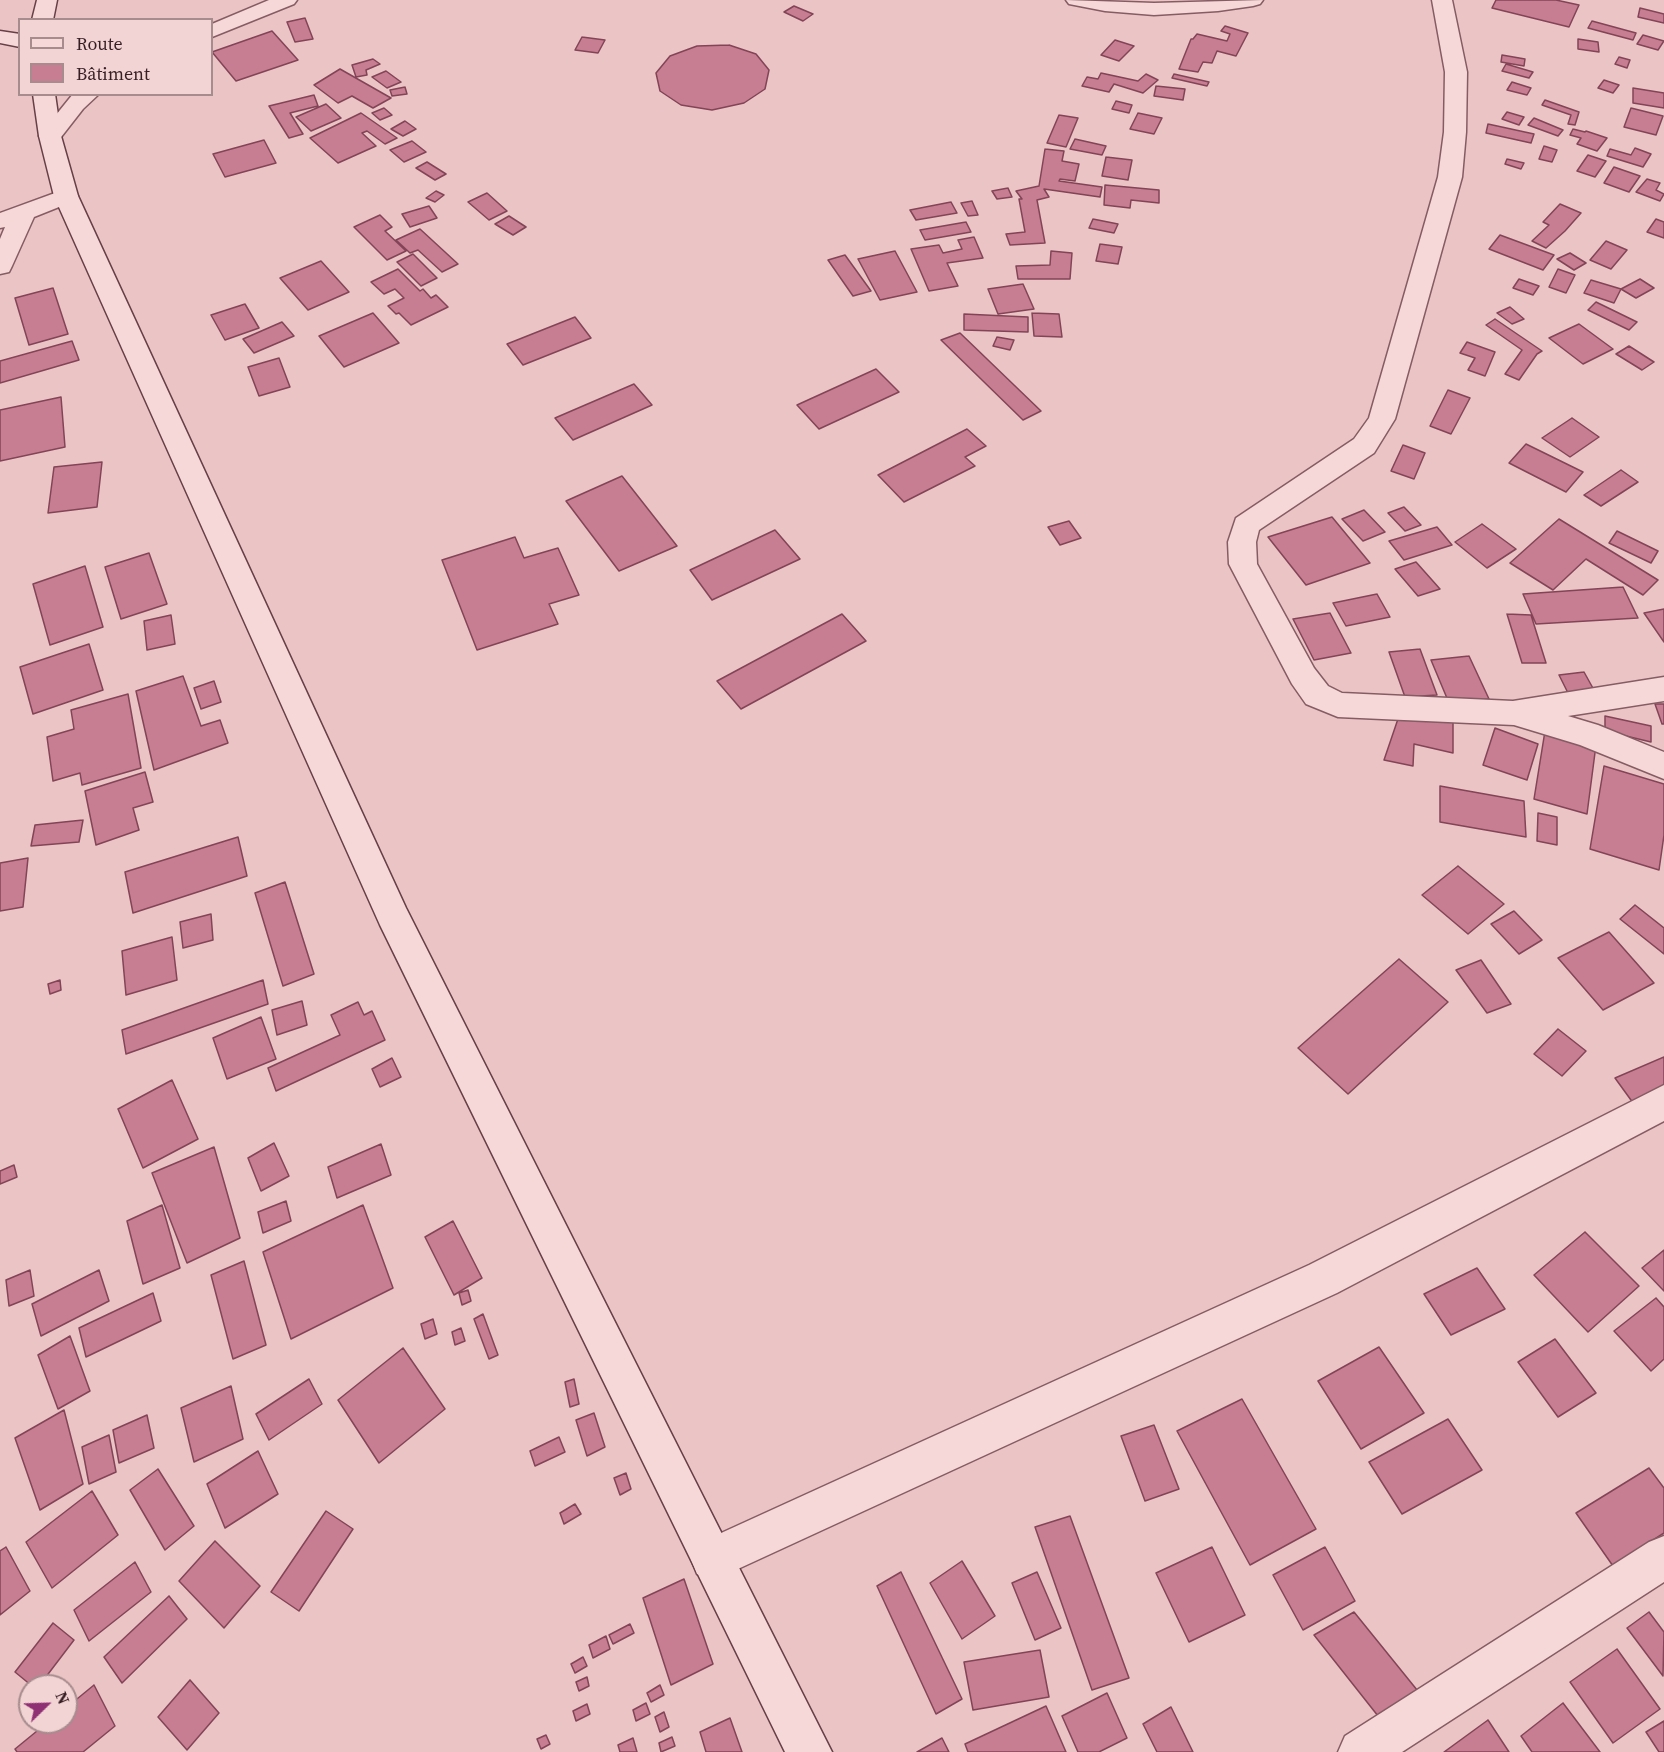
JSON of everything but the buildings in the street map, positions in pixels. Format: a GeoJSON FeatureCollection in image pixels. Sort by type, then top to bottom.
{"type":"FeatureCollection","features":[{"type":"Feature","properties":{"kind":"street"},"geometry":{"type":"LineString","coordinates":[[42,18],[47,0]]}},
{"type":"Feature","properties":{"kind":"street"},"geometry":{"type":"LineString","coordinates":[[1076,0],[1154,9],[1218,5],[1253,0]]}},
{"type":"Feature","properties":{"kind":"street"},"geometry":{"type":"LineString","coordinates":[[1442,0],[1456,72],[1455,132],[1450,177],[1382,419],[1364,446],[1246,525],[1242,542],[1243,564],[1304,676],[1317,695],[1338,705],[1513,713],[1664,688]]}},
{"type":"Feature","properties":{"kind":"street"},"geometry":{"type":"LineString","coordinates":[[213,31],[278,1]]}},
{"type":"Feature","properties":{"kind":"street"},"geometry":{"type":"LineString","coordinates":[[0,37],[18,41]]}},
{"type":"Feature","properties":{"kind":"street"},"geometry":{"type":"LineString","coordinates":[[44,96],[50,136],[66,196],[392,915],[809,1752]]}},
{"type":"Feature","properties":{"kind":"street"},"geometry":{"type":"LineString","coordinates":[[50,136],[75,104],[85,96]]}},
{"type":"Feature","properties":{"kind":"street"},"geometry":{"type":"LineString","coordinates":[[0,221],[66,196]]}},
{"type":"Feature","properties":{"kind":"street"},"geometry":{"type":"LineString","coordinates":[[0,266],[24,212]]}},
{"type":"Feature","properties":{"kind":"street"},"geometry":{"type":"LineString","coordinates":[[1513,713],[1587,734],[1664,766]]}},
{"type":"Feature","properties":{"kind":"street"},"geometry":{"type":"LineString","coordinates":[[712,1559],[1323,1279],[1664,1102]]}},
{"type":"Feature","properties":{"kind":"street"},"geometry":{"type":"LineString","coordinates":[[1361,1752],[1664,1557]]}}]}
